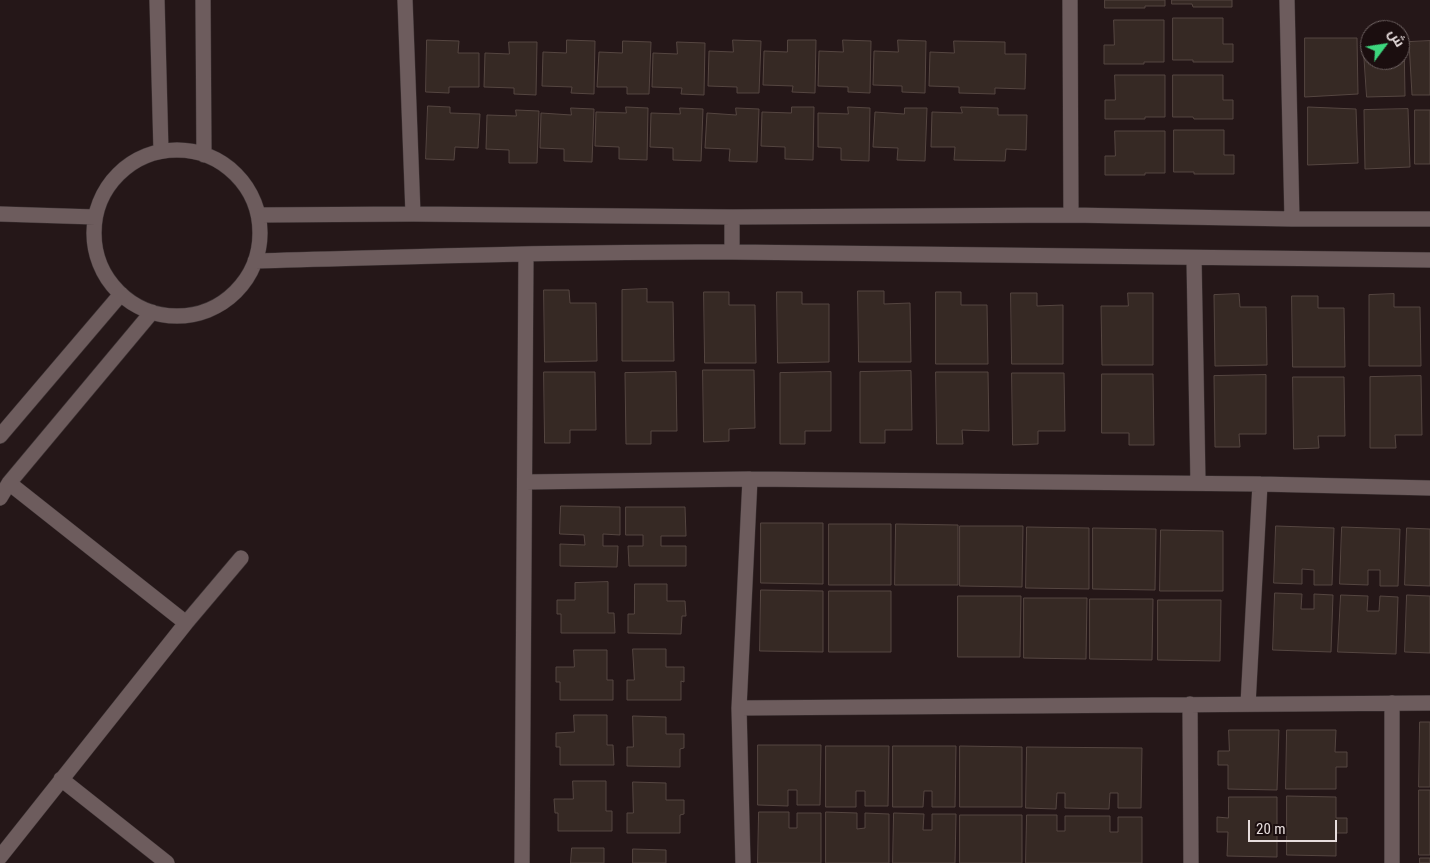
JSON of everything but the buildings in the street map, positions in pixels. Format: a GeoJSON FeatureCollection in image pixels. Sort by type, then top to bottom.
{"type":"FeatureCollection","features":[{"type":"Feature","properties":{"kind":"street"},"geometry":{"type":"LineString","coordinates":[[157,0],[161,151]]}},
{"type":"Feature","properties":{"kind":"street"},"geometry":{"type":"LineString","coordinates":[[203,0],[204,154]]}},
{"type":"Feature","properties":{"kind":"street"},"geometry":{"type":"LineString","coordinates":[[405,0],[413,214]]}},
{"type":"Feature","properties":{"kind":"street"},"geometry":{"type":"LineString","coordinates":[[1070,0],[1071,215]]}},
{"type":"Feature","properties":{"kind":"street"},"geometry":{"type":"LineString","coordinates":[[1286,0],[1292,219]]}},
{"type":"Feature","properties":{"kind":"street"},"geometry":{"type":"LineString","coordinates":[[161,151],[189,151],[204,154],[232,172],[244,184],[252,199],[258,215],[260,230],[259,246],[255,260],[248,276],[236,291],[222,303],[206,311],[188,315],[170,316],[152,312],[136,305],[121,294],[110,282],[101,266],[96,250],[94,233],[95,217],[101,198],[118,174],[142,157],[161,151]]}},
{"type":"Feature","properties":{"kind":"street"},"geometry":{"type":"LineString","coordinates":[[0,214],[95,217]]}},
{"type":"Feature","properties":{"kind":"street"},"geometry":{"type":"LineString","coordinates":[[258,215],[413,214],[732,217],[1071,215],[1292,219],[1430,219]]}},
{"type":"Feature","properties":{"kind":"street"},"geometry":{"type":"LineString","coordinates":[[732,217],[732,252]]}},
{"type":"Feature","properties":{"kind":"street"},"geometry":{"type":"LineString","coordinates":[[255,260],[732,252],[1430,260]]}},
{"type":"Feature","properties":{"kind":"street"},"geometry":{"type":"LineString","coordinates":[[522,863],[526,254]]}},
{"type":"Feature","properties":{"kind":"street"},"geometry":{"type":"LineString","coordinates":[[1194,258],[1198,483]]}},
{"type":"Feature","properties":{"kind":"street"},"geometry":{"type":"LineString","coordinates":[[0,436],[121,294]]}},
{"type":"Feature","properties":{"kind":"street"},"geometry":{"type":"LineString","coordinates":[[0,498],[9,484],[152,312]]}},
{"type":"Feature","properties":{"kind":"street"},"geometry":{"type":"LineString","coordinates":[[525,482],[750,479],[1198,483],[1430,488]]}},
{"type":"Feature","properties":{"kind":"street"},"geometry":{"type":"LineString","coordinates":[[743,863],[739,708],[750,479]]}},
{"type":"Feature","properties":{"kind":"street"},"geometry":{"type":"LineString","coordinates":[[9,484],[186,623]]}},
{"type":"Feature","properties":{"kind":"street"},"geometry":{"type":"LineString","coordinates":[[1248,704],[1260,484]]}},
{"type":"Feature","properties":{"kind":"street"},"geometry":{"type":"LineString","coordinates":[[0,857],[186,623],[242,558]]}},
{"type":"Feature","properties":{"kind":"street"},"geometry":{"type":"LineString","coordinates":[[1392,703],[1392,863]]}},
{"type":"Feature","properties":{"kind":"street"},"geometry":{"type":"LineString","coordinates":[[739,708],[1430,703]]}},
{"type":"Feature","properties":{"kind":"street"},"geometry":{"type":"LineString","coordinates":[[1190,704],[1191,863]]}},
{"type":"Feature","properties":{"kind":"street"},"geometry":{"type":"LineString","coordinates":[[61,779],[166,863]]}}]}
